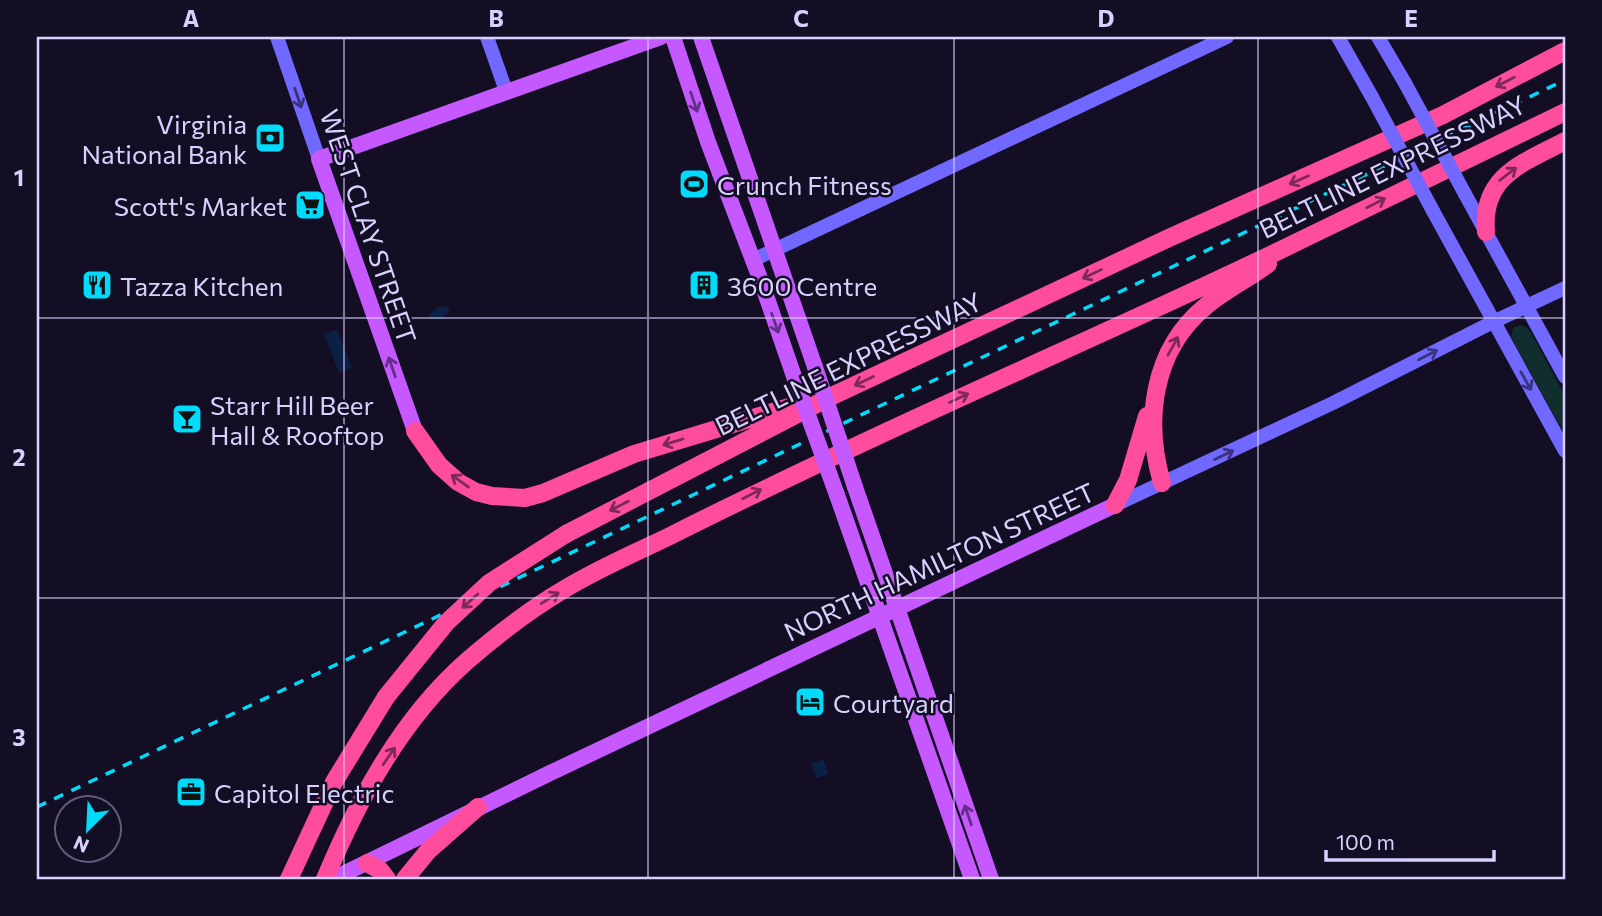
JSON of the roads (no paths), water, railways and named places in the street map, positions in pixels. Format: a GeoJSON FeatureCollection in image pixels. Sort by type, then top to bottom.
{"type":"FeatureCollection","features":[{"type":"Feature","properties":{"kind":"highway","name":"BELTLINE EXPRESSWAY"},"geometry":{"type":"LineString","coordinates":[[289,879],[334,782],[386,697],[446,623],[489,583],[566,534],[832,396],[1171,237],[1443,115],[1565,51]]}},
{"type":"Feature","properties":{"kind":"highway","name":"BELTLINE EXPRESSWAY"},"geometry":{"type":"LineString","coordinates":[[325,879],[367,790],[388,756],[437,690],[464,663],[527,612],[763,489],[1293,244],[1424,178],[1565,112]]}},
{"type":"Feature","properties":{"kind":"highway"},"geometry":{"type":"LineString","coordinates":[[1486,232],[1486,208],[1498,181],[1520,164],[1565,141]]}},
{"type":"Feature","properties":{"kind":"highway"},"geometry":{"type":"LineString","coordinates":[[1115,505],[1128,480],[1169,351],[1191,319],[1207,305],[1293,244]]}},
{"type":"Feature","properties":{"kind":"highway"},"geometry":{"type":"LineString","coordinates":[[1155,393],[1152,439],[1162,483]]}},
{"type":"Feature","properties":{"kind":"highway"},"geometry":{"type":"LineString","coordinates":[[415,431],[439,465],[458,482],[476,492],[492,496],[525,498],[543,494],[634,454],[832,396]]}},
{"type":"Feature","properties":{"kind":"highway"},"geometry":{"type":"LineString","coordinates":[[405,879],[428,851],[478,807]]}},
{"type":"Feature","properties":{"kind":"highway"},"geometry":{"type":"LineString","coordinates":[[367,863],[380,870],[387,879]]}},
{"type":"Feature","properties":{"kind":"main road"},"geometry":{"type":"LineString","coordinates":[[320,159],[661,37]]}},
{"type":"Feature","properties":{"kind":"main road"},"geometry":{"type":"LineString","coordinates":[[673,37],[708,142],[753,260],[972,879]]}},
{"type":"Feature","properties":{"kind":"main road"},"geometry":{"type":"LineString","coordinates":[[701,37],[991,879]]}},
{"type":"Feature","properties":{"kind":"main road","name":"WEST CLAY STREET"},"geometry":{"type":"LineString","coordinates":[[320,159],[415,431]]}},
{"type":"Feature","properties":{"kind":"main road","name":"NORTH HAMILTON STREET"},"geometry":{"type":"LineString","coordinates":[[333,879],[478,807],[1115,505]]}},
{"type":"Feature","properties":{"kind":"street","name":"WEST CLAY STREET"},"geometry":{"type":"LineString","coordinates":[[277,37],[320,159]]}},
{"type":"Feature","properties":{"kind":"street"},"geometry":{"type":"LineString","coordinates":[[487,37],[506,91]]}},
{"type":"Feature","properties":{"kind":"street"},"geometry":{"type":"LineString","coordinates":[[753,260],[1227,37]]}},
{"type":"Feature","properties":{"kind":"street"},"geometry":{"type":"LineString","coordinates":[[1338,37],[1565,451]]}},
{"type":"Feature","properties":{"kind":"street"},"geometry":{"type":"LineString","coordinates":[[1378,37],[1565,377]]}},
{"type":"Feature","properties":{"kind":"street","name":"NORTH HAMILTON STREET"},"geometry":{"type":"LineString","coordinates":[[1115,505],[1333,403],[1565,288]]}},
{"type":"Feature","properties":{"kind":"water"},"geometry":{"type":"Polygon","coordinates":[[[445,306],[450,309],[444,316],[438,319],[429,317],[436,308],[445,306]]]}},
{"type":"Feature","properties":{"kind":"water"},"geometry":{"type":"Polygon","coordinates":[[[337,329],[352,368],[339,373],[324,334],[337,329]]]}},
{"type":"Feature","properties":{"kind":"water"},"geometry":{"type":"Polygon","coordinates":[[[823,759],[829,774],[816,778],[811,764],[823,759]]]}},
{"type":"Feature","properties":{"kind":"railway"},"geometry":{"type":"LineString","coordinates":[[37,807],[1565,80]]}},
{"type":"Feature","properties":{"kind":"place","name":"Virginia National Bank"},"geometry":{"type":"Point","coordinates":[270,138]}},
{"type":"Feature","properties":{"kind":"place","name":"Crunch Fitness"},"geometry":{"type":"Point","coordinates":[694,184]}},
{"type":"Feature","properties":{"kind":"place","name":"Scott's Market"},"geometry":{"type":"Point","coordinates":[310,205]}},
{"type":"Feature","properties":{"kind":"place","name":"Tazza Kitchen"},"geometry":{"type":"Point","coordinates":[97,285]}},
{"type":"Feature","properties":{"kind":"place","name":"3600 Centre"},"geometry":{"type":"Point","coordinates":[704,285]}},
{"type":"Feature","properties":{"kind":"place","name":"Starr Hill Beer Hall & Rooftop"},"geometry":{"type":"Point","coordinates":[187,419]}},
{"type":"Feature","properties":{"kind":"place","name":"Courtyard"},"geometry":{"type":"Point","coordinates":[810,702]}},
{"type":"Feature","properties":{"kind":"place","name":"Capitol Electric"},"geometry":{"type":"Point","coordinates":[191,792]}}]}
